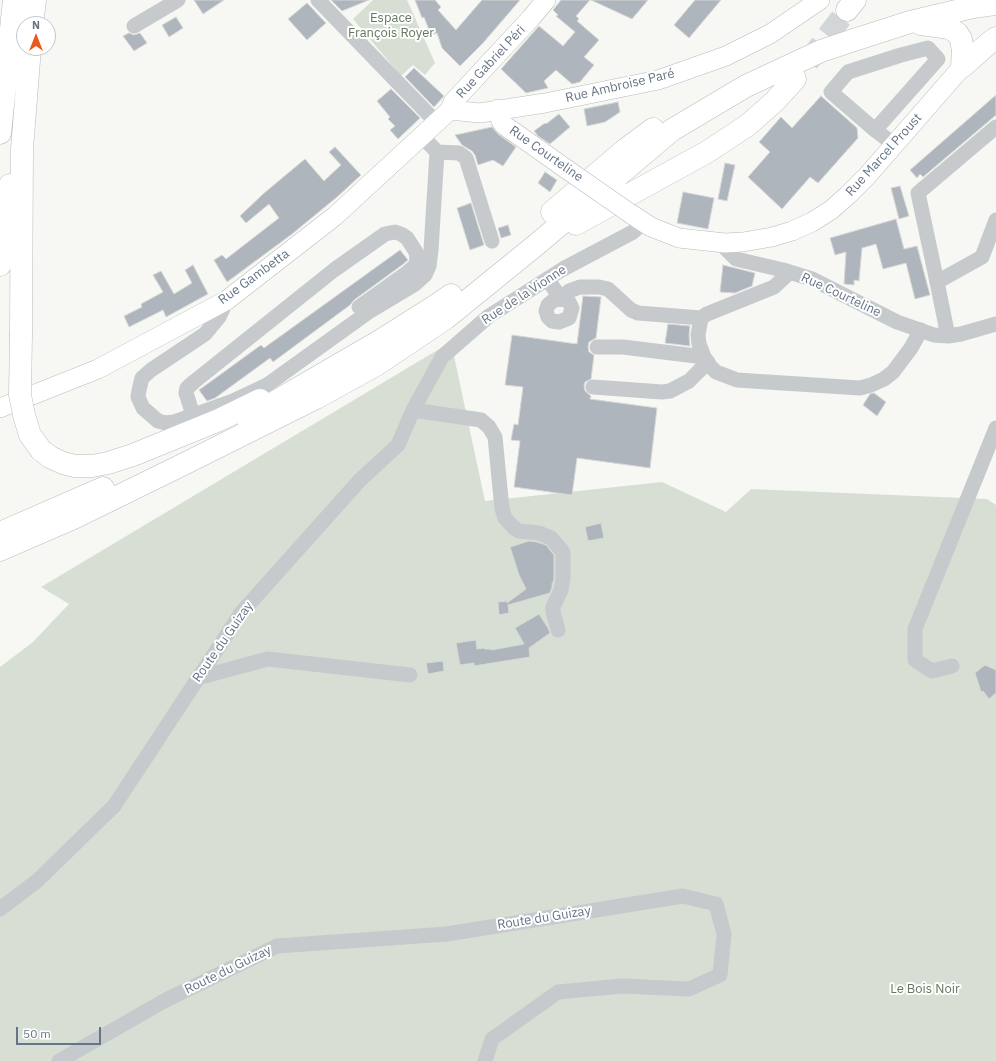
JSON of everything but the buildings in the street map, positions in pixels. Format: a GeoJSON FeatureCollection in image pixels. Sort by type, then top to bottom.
{"type":"FeatureCollection","features":[{"type":"Feature","properties":{"kind":"highway"},"geometry":{"type":"LineString","coordinates":[[0,36],[5,0]]}},
{"type":"Feature","properties":{"kind":"highway"},"geometry":{"type":"LineString","coordinates":[[0,133],[14,0]]}},
{"type":"Feature","properties":{"kind":"highway"},"geometry":{"type":"LineString","coordinates":[[33,16],[35,0]]}},
{"type":"Feature","properties":{"kind":"highway"},"geometry":{"type":"LineString","coordinates":[[0,533],[166,462],[199,445],[378,342],[435,306],[493,262],[626,149],[665,120],[708,92],[742,73],[816,39],[880,15],[939,0]]}},
{"type":"Feature","properties":{"kind":"highway"},"geometry":{"type":"LineString","coordinates":[[0,550],[83,514],[323,395],[376,365],[446,318],[536,245],[672,130],[740,90],[821,51],[910,22],[973,7],[996,4]]}},
{"type":"Feature","properties":{"kind":"highway"},"geometry":{"type":"LineString","coordinates":[[910,22],[950,28],[957,33],[964,51],[962,67]]}},
{"type":"Feature","properties":{"kind":"highway"},"geometry":{"type":"LineString","coordinates":[[962,67],[988,43],[996,38]]}},
{"type":"Feature","properties":{"kind":"highway"},"geometry":{"type":"LineString","coordinates":[[0,265],[19,116],[29,56]]}},
{"type":"Feature","properties":{"kind":"highway"},"geometry":{"type":"LineString","coordinates":[[26,77],[22,148],[20,395],[30,435],[41,450],[50,457],[63,463],[75,466],[92,466],[108,463],[133,455],[218,420],[378,342]]}},
{"type":"Feature","properties":{"kind":"highway"},"geometry":{"type":"LineString","coordinates":[[536,245],[707,152],[748,125],[775,101],[795,79]]}},
{"type":"Feature","properties":{"kind":"main road","name":"Rue Gabriel Péri"},"geometry":{"type":"LineString","coordinates":[[436,122],[450,110],[453,102],[546,0]]}},
{"type":"Feature","properties":{"kind":"main road","name":"Rue Ambroise Paré"},"geometry":{"type":"LineString","coordinates":[[450,110],[480,113],[498,109],[545,103],[658,80],[726,56],[770,34],[820,0]]}},
{"type":"Feature","properties":{"kind":"main road","name":"Rue Marcel Proust"},"geometry":{"type":"LineString","coordinates":[[725,243],[743,242],[772,237],[792,231],[812,222],[831,210],[867,176],[962,67]]}},
{"type":"Feature","properties":{"kind":"main road","name":"Rue Courteline"},"geometry":{"type":"LineString","coordinates":[[498,109],[500,121],[504,125],[637,219],[679,238],[725,243]]}},
{"type":"Feature","properties":{"kind":"main road","name":"Rue Gambetta"},"geometry":{"type":"LineString","coordinates":[[0,408],[98,369],[226,300],[335,216],[436,122]]}},
{"type":"Feature","properties":{"kind":"street"},"geometry":{"type":"LineString","coordinates":[[134,26],[178,0]]}},
{"type":"Feature","properties":{"kind":"street"},"geometry":{"type":"LineString","coordinates":[[318,0],[436,122]]}},
{"type":"Feature","properties":{"kind":"street"},"geometry":{"type":"LineString","coordinates":[[450,110],[470,93],[494,68],[555,0]]}},
{"type":"Feature","properties":{"kind":"street"},"geometry":{"type":"LineString","coordinates":[[875,130],[938,59],[928,48],[848,72],[831,92],[875,130],[894,145]]}},
{"type":"Feature","properties":{"kind":"street"},"geometry":{"type":"LineString","coordinates":[[948,336],[938,282],[918,193],[996,127]]}},
{"type":"Feature","properties":{"kind":"street"},"geometry":{"type":"LineString","coordinates":[[422,136],[437,152],[459,153],[466,158],[492,242]]}},
{"type":"Feature","properties":{"kind":"street"},"geometry":{"type":"LineString","coordinates":[[226,300],[218,317],[205,334],[151,370],[142,378],[138,397],[143,408],[158,421],[166,423],[174,422],[233,400],[267,385],[370,311],[415,284],[425,275],[429,266],[432,250],[437,152]]}},
{"type":"Feature","properties":{"kind":"street","name":"Rue de la Vionne"},"geometry":{"type":"LineString","coordinates":[[413,410],[442,357],[489,316],[564,269],[634,232],[637,219]]}},
{"type":"Feature","properties":{"kind":"street"},"geometry":{"type":"LineString","coordinates":[[938,282],[982,257],[996,220]]}},
{"type":"Feature","properties":{"kind":"street"},"geometry":{"type":"LineString","coordinates":[[194,415],[186,393],[187,388],[195,381],[341,265],[385,234],[395,232],[408,238],[416,252],[416,265],[320,334],[316,349]]}},
{"type":"Feature","properties":{"kind":"street","name":"Rue Courteline"},"geometry":{"type":"LineString","coordinates":[[725,243],[726,249],[736,259],[812,279],[897,322],[934,335],[948,336],[961,334],[996,324]]}},
{"type":"Feature","properties":{"kind":"street"},"geometry":{"type":"LineString","coordinates":[[790,272],[774,287],[707,314],[702,318],[698,335],[699,344],[706,360],[716,372],[737,380],[860,388],[884,379],[892,372]]}},
{"type":"Feature","properties":{"kind":"street"},"geometry":{"type":"LineString","coordinates":[[547,279],[564,299],[569,291],[580,287],[599,287],[608,290],[631,310],[638,313],[702,318]]}},
{"type":"Feature","properties":{"kind":"street"},"geometry":{"type":"LineString","coordinates":[[880,392],[892,372],[911,348],[920,330]]}},
{"type":"Feature","properties":{"kind":"street"},"geometry":{"type":"LineString","coordinates":[[597,347],[623,347],[706,360]]}},
{"type":"Feature","properties":{"kind":"street"},"geometry":{"type":"LineString","coordinates":[[594,387],[645,391],[670,391],[689,381],[706,360]]}},
{"type":"Feature","properties":{"kind":"street"},"geometry":{"type":"LineString","coordinates":[[631,395],[645,391]]}},
{"type":"Feature","properties":{"kind":"street"},"geometry":{"type":"LineString","coordinates":[[413,410],[481,420],[489,427],[495,437],[502,509],[505,518],[514,528],[519,531],[539,533],[551,538],[563,552],[563,579],[561,590],[553,607],[558,630]]}},
{"type":"Feature","properties":{"kind":"street","name":"Route du Guizay"},"geometry":{"type":"LineString","coordinates":[[0,908],[37,881],[114,806],[241,613],[360,480],[398,445],[413,410]]}},
{"type":"Feature","properties":{"kind":"street"},"geometry":{"type":"LineString","coordinates":[[952,666],[932,671],[915,660],[915,629],[996,428]]}},
{"type":"Feature","properties":{"kind":"street"},"geometry":{"type":"LineString","coordinates":[[197,678],[268,658],[410,676]]}},
{"type":"Feature","properties":{"kind":"street","name":"Route du Guizay"},"geometry":{"type":"LineString","coordinates":[[59,1061],[164,1001],[277,946],[448,934],[683,896],[716,904],[724,934],[720,974],[689,989],[622,986],[558,992],[492,1039],[485,1061]]}},
{"type":"Feature","properties":{"kind":"green space","name":"Espace François Royer"},"geometry":{"type":"Polygon","coordinates":[[[373,0],[407,0],[435,63],[425,75],[413,65],[401,76],[353,19],[373,0]]]}},
{"type":"Feature","properties":{"kind":"green space","name":"Le Bois Noir"},"geometry":{"type":"Polygon","coordinates":[[[451,342],[485,501],[662,482],[726,512],[751,489],[987,499],[996,505],[996,1061],[0,1061],[0,667],[33,642],[69,604],[41,587],[451,342]]]}},
{"type":"Feature","properties":{"kind":"tunnel"},"geometry":{"type":"LineString","coordinates":[[808,62],[847,10]]}}]}
